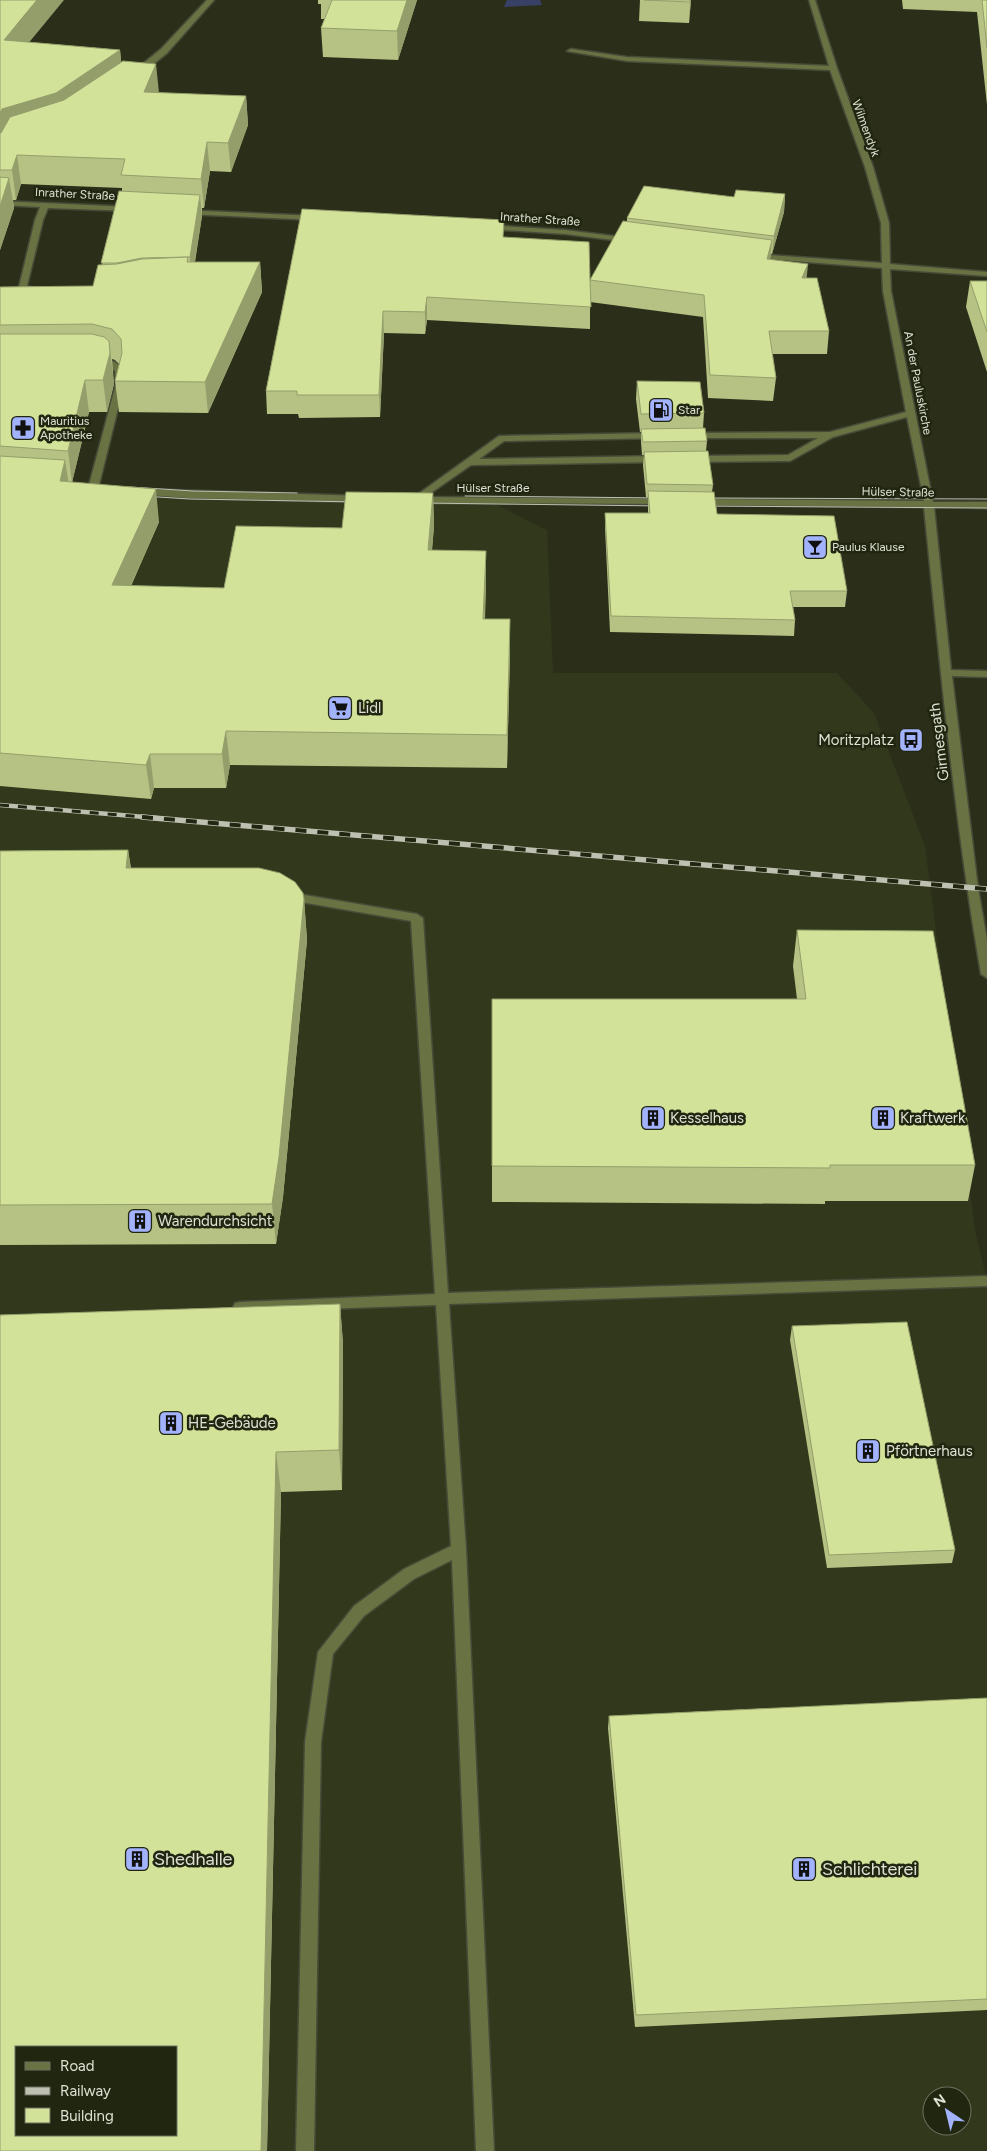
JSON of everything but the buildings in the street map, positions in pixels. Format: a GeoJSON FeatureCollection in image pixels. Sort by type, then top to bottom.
{"type":"FeatureCollection","features":[{"type":"Feature","properties":{"kind":"street"},"geometry":{"type":"LineString","coordinates":[[132,78],[164,51],[211,0]]}},
{"type":"Feature","properties":{"kind":"street","name":"Wilmendyk"},"geometry":{"type":"LineString","coordinates":[[812,0],[833,68],[869,167],[885,223],[887,266]]}},
{"type":"Feature","properties":{"kind":"street"},"geometry":{"type":"LineString","coordinates":[[571,51],[626,59],[833,68]]}},
{"type":"Feature","properties":{"kind":"street","name":"Inrather Straße"},"geometry":{"type":"LineString","coordinates":[[0,203],[144,210]]}},
{"type":"Feature","properties":{"kind":"street"},"geometry":{"type":"LineString","coordinates":[[45,205],[39,220],[23,287],[31,292],[51,291]]}},
{"type":"Feature","properties":{"kind":"street"},"geometry":{"type":"LineString","coordinates":[[174,211],[324,218]]}},
{"type":"Feature","properties":{"kind":"street","name":"Inrather Straße"},"geometry":{"type":"LineString","coordinates":[[478,227],[565,232],[634,240]]}},
{"type":"Feature","properties":{"kind":"street"},"geometry":{"type":"LineString","coordinates":[[743,254],[987,274]]}},
{"type":"Feature","properties":{"kind":"street","name":"An der Pauluskirche"},"geometry":{"type":"LineString","coordinates":[[887,266],[887,291],[929,504]]}},
{"type":"Feature","properties":{"kind":"street"},"geometry":{"type":"LineString","coordinates":[[87,360],[112,364],[119,370],[120,384],[93,489]]}},
{"type":"Feature","properties":{"kind":"street"},"geometry":{"type":"LineString","coordinates":[[469,462],[790,458],[830,435],[911,413]]}},
{"type":"Feature","properties":{"kind":"street"},"geometry":{"type":"LineString","coordinates":[[469,462],[502,438],[830,435]]}},
{"type":"Feature","properties":{"kind":"street","name":"Hülser Straße"},"geometry":{"type":"LineString","coordinates":[[469,462],[410,500],[675,502]]}},
{"type":"Feature","properties":{"kind":"street"},"geometry":{"type":"LineString","coordinates":[[131,492],[376,499]]}},
{"type":"Feature","properties":{"kind":"street","name":"Hülser Straße"},"geometry":{"type":"LineString","coordinates":[[694,502],[987,505]]}},
{"type":"Feature","properties":{"kind":"street","name":"Girmesgath"},"geometry":{"type":"LineString","coordinates":[[929,504],[946,673],[972,888],[987,974]]}},
{"type":"Feature","properties":{"kind":"street"},"geometry":{"type":"LineString","coordinates":[[946,673],[987,674]]}},
{"type":"Feature","properties":{"kind":"street"},"geometry":{"type":"LineString","coordinates":[[271,894],[417,918],[459,1549],[485,2151]]}},
{"type":"Feature","properties":{"kind":"street"},"geometry":{"type":"LineString","coordinates":[[226,1308],[442,1298],[987,1282]]}},
{"type":"Feature","properties":{"kind":"street"},"geometry":{"type":"LineString","coordinates":[[305,2151],[313,1742],[326,1652],[359,1611],[409,1574],[459,1549]]}},
{"type":"Feature","properties":{"kind":"shaded area"},"geometry":{"type":"Polygon","coordinates":[[[507,0],[540,0],[542,5],[504,7],[507,0]]]}},
{"type":"Feature","properties":{"kind":"shaded area"},"geometry":{"type":"Polygon","coordinates":[[[0,482],[188,495],[487,500],[547,530],[553,673],[837,673],[874,713],[925,846],[975,1230],[987,1280],[987,2151],[0,2151],[0,482]]]}},
{"type":"Feature","properties":{"kind":"tram line"},"geometry":{"type":"LineString","coordinates":[[130,487],[193,491],[297,493]]}},
{"type":"Feature","properties":{"kind":"tram line"},"geometry":{"type":"LineString","coordinates":[[142,496],[190,499],[360,502]]}},
{"type":"Feature","properties":{"kind":"tram line"},"geometry":{"type":"LineString","coordinates":[[465,496],[662,498]]}},
{"type":"Feature","properties":{"kind":"tram line"},"geometry":{"type":"LineString","coordinates":[[702,498],[987,499]]}},
{"type":"Feature","properties":{"kind":"tram line"},"geometry":{"type":"LineString","coordinates":[[420,503],[662,506]]}},
{"type":"Feature","properties":{"kind":"tram line"},"geometry":{"type":"LineString","coordinates":[[702,506],[987,508]]}},
{"type":"Feature","properties":{"kind":"railway"},"geometry":{"type":"LineString","coordinates":[[0,805],[157,818]]}},
{"type":"Feature","properties":{"kind":"railway"},"geometry":{"type":"LineString","coordinates":[[142,817],[987,889]]}},
{"type":"Feature","properties":{"kind":"place","name":"Star"},"geometry":{"type":"Point","coordinates":[661,410]}},
{"type":"Feature","properties":{"kind":"place","name":"Mauritius Apotheke"},"geometry":{"type":"Point","coordinates":[23,428]}},
{"type":"Feature","properties":{"kind":"place","name":"Paulus Klause"},"geometry":{"type":"Point","coordinates":[815,547]}},
{"type":"Feature","properties":{"kind":"place","name":"Lidl"},"geometry":{"type":"Point","coordinates":[340,708]}},
{"type":"Feature","properties":{"kind":"place","name":"Moritzplatz"},"geometry":{"type":"Point","coordinates":[911,740]}},
{"type":"Feature","properties":{"kind":"place","name":"Kesselhaus"},"geometry":{"type":"Point","coordinates":[653,1118]}},
{"type":"Feature","properties":{"kind":"place","name":"Kraftwerk"},"geometry":{"type":"Point","coordinates":[883,1118]}},
{"type":"Feature","properties":{"kind":"place","name":"Warendurchsicht"},"geometry":{"type":"Point","coordinates":[140,1221]}},
{"type":"Feature","properties":{"kind":"place","name":"HE-Gebäude"},"geometry":{"type":"Point","coordinates":[171,1423]}},
{"type":"Feature","properties":{"kind":"place","name":"Pförtnerhaus"},"geometry":{"type":"Point","coordinates":[868,1451]}},
{"type":"Feature","properties":{"kind":"place","name":"Shedhalle"},"geometry":{"type":"Point","coordinates":[137,1859]}},
{"type":"Feature","properties":{"kind":"place","name":"Schlichterei"},"geometry":{"type":"Point","coordinates":[804,1869]}}]}
